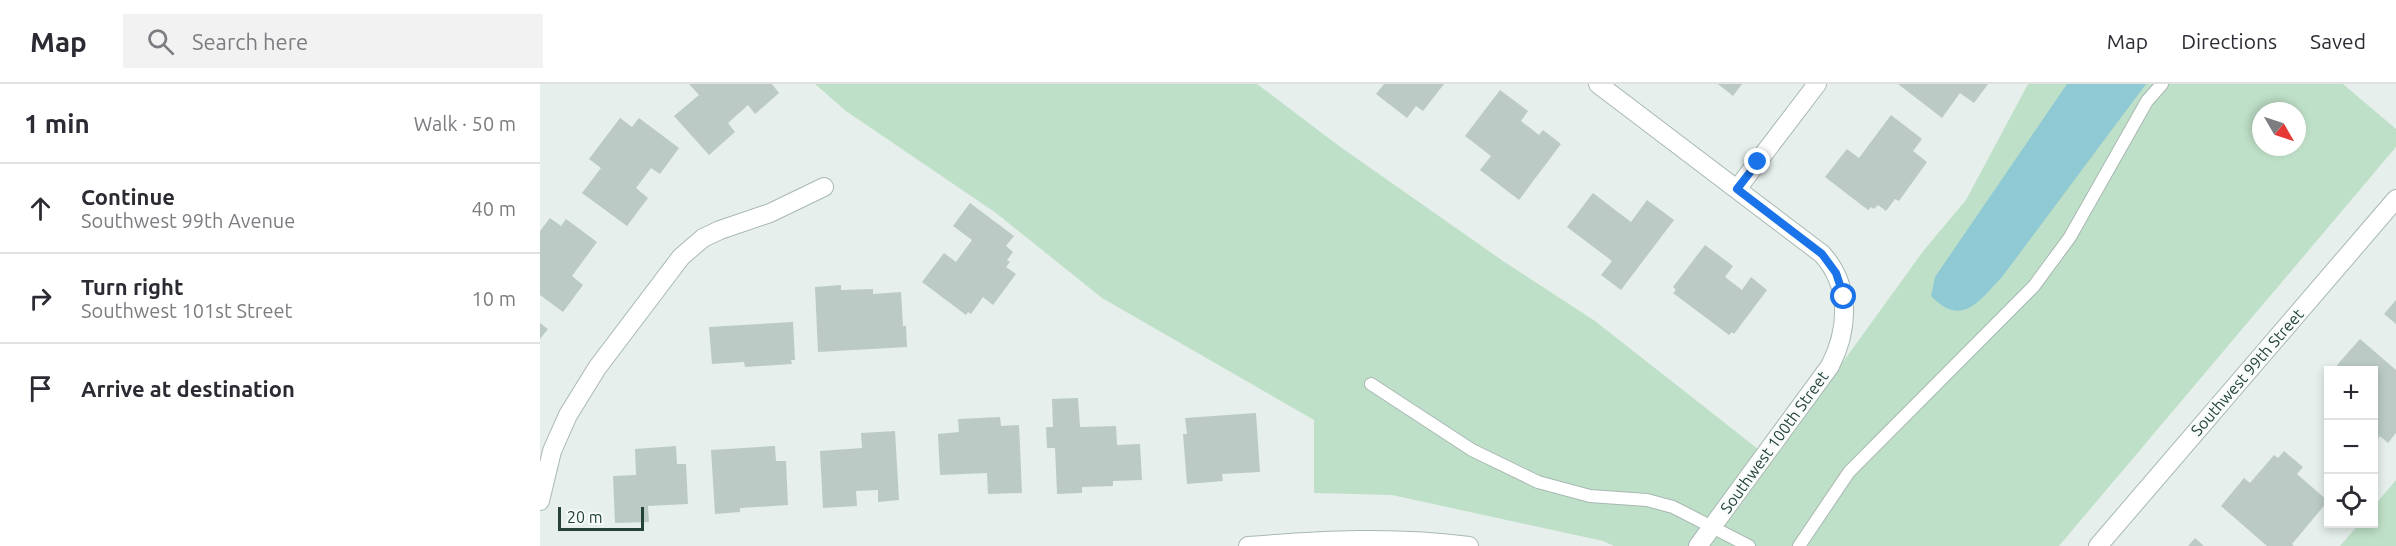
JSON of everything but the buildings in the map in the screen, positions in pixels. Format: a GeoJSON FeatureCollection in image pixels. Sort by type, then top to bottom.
{"type":"FeatureCollection","features":[{"type":"Feature","properties":{"kind":"street","name":"Southwest 100th Street"},"geometry":{"type":"LineString","coordinates":[[1599,84],[1822,254],[1830,262],[1844,297],[1842,333],[1828,369],[1698,546]]}},
{"type":"Feature","properties":{"kind":"street"},"geometry":{"type":"LineString","coordinates":[[1737,189],[1817,84]]}},
{"type":"Feature","properties":{"kind":"street"},"geometry":{"type":"LineString","coordinates":[[540,501],[552,451],[568,415],[597,368],[681,257],[698,242],[720,230],[770,213],[824,187]]}},
{"type":"Feature","properties":{"kind":"street","name":"Southwest 99th Street"},"geometry":{"type":"LineString","coordinates":[[2098,546],[2396,199]]}},
{"type":"Feature","properties":{"kind":"street"},"geometry":{"type":"LineString","coordinates":[[1248,546],[1323,539],[1414,541],[1469,546]]}},
{"type":"Feature","properties":{"kind":"lane"},"geometry":{"type":"LineString","coordinates":[[1799,546],[1849,472],[2034,286],[2070,237],[2146,101],[2162,84]]}},
{"type":"Feature","properties":{"kind":"lane"},"geometry":{"type":"LineString","coordinates":[[1371,384],[1472,450],[1538,482],[1590,496],[1647,500],[1672,507],[1749,546]]}},
{"type":"Feature","properties":{"kind":"green space"},"geometry":{"type":"Polygon","coordinates":[[[815,84],[1257,84],[1339,146],[1503,261],[1595,321],[1772,460],[1924,250],[1966,200],[2028,84],[2343,84],[2396,129],[2396,147],[2059,546],[1614,546],[1603,541],[1392,495],[1314,493],[1314,420],[1102,298],[996,213],[846,111],[815,84]]]}},
{"type":"Feature","properties":{"kind":"green space"},"geometry":{"type":"Polygon","coordinates":[[[2396,480],[2396,546],[2340,546],[2356,528],[2378,528],[2378,501],[2396,480]]]}},
{"type":"Feature","properties":{"kind":"water"},"geometry":{"type":"Polygon","coordinates":[[[2067,84],[2146,84],[2002,277],[1986,295],[1978,302],[1961,310],[1952,310],[1942,305],[1931,296],[1935,277],[2067,84]]]}},
{"type":"Feature","properties":{"kind":"route"},"geometry":{"type":"LineString","coordinates":[[1758,162],[1737,189],[1830,262],[1844,297]]}}]}
